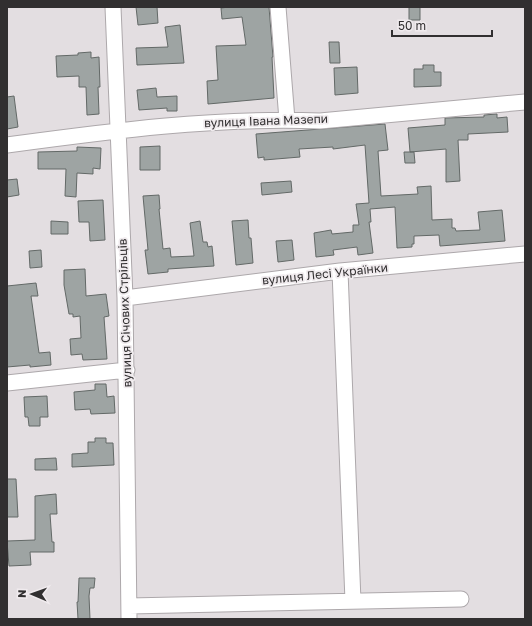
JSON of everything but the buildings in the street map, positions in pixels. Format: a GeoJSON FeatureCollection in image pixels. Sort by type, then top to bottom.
{"type":"FeatureCollection","features":[{"type":"Feature","properties":{"kind":"street","name":"вулиця Січових Стрільців"},"geometry":{"type":"LineString","coordinates":[[113,7],[127,370],[129,612]]}},
{"type":"Feature","properties":{"kind":"street"},"geometry":{"type":"LineString","coordinates":[[278,7],[287,120]]}},
{"type":"Feature","properties":{"kind":"street","name":"вулиця Івана Мазепи"},"geometry":{"type":"LineString","coordinates":[[7,145],[118,130],[202,123],[287,120],[320,121],[525,102]]}},
{"type":"Feature","properties":{"kind":"street","name":"вулиця Лесі Українки"},"geometry":{"type":"LineString","coordinates":[[125,298],[340,271],[525,254]]}},
{"type":"Feature","properties":{"kind":"street"},"geometry":{"type":"LineString","coordinates":[[340,271],[353,601]]}},
{"type":"Feature","properties":{"kind":"street"},"geometry":{"type":"LineString","coordinates":[[7,383],[127,370]]}},
{"type":"Feature","properties":{"kind":"street"},"geometry":{"type":"LineString","coordinates":[[129,612],[353,601],[461,599]]}}]}
